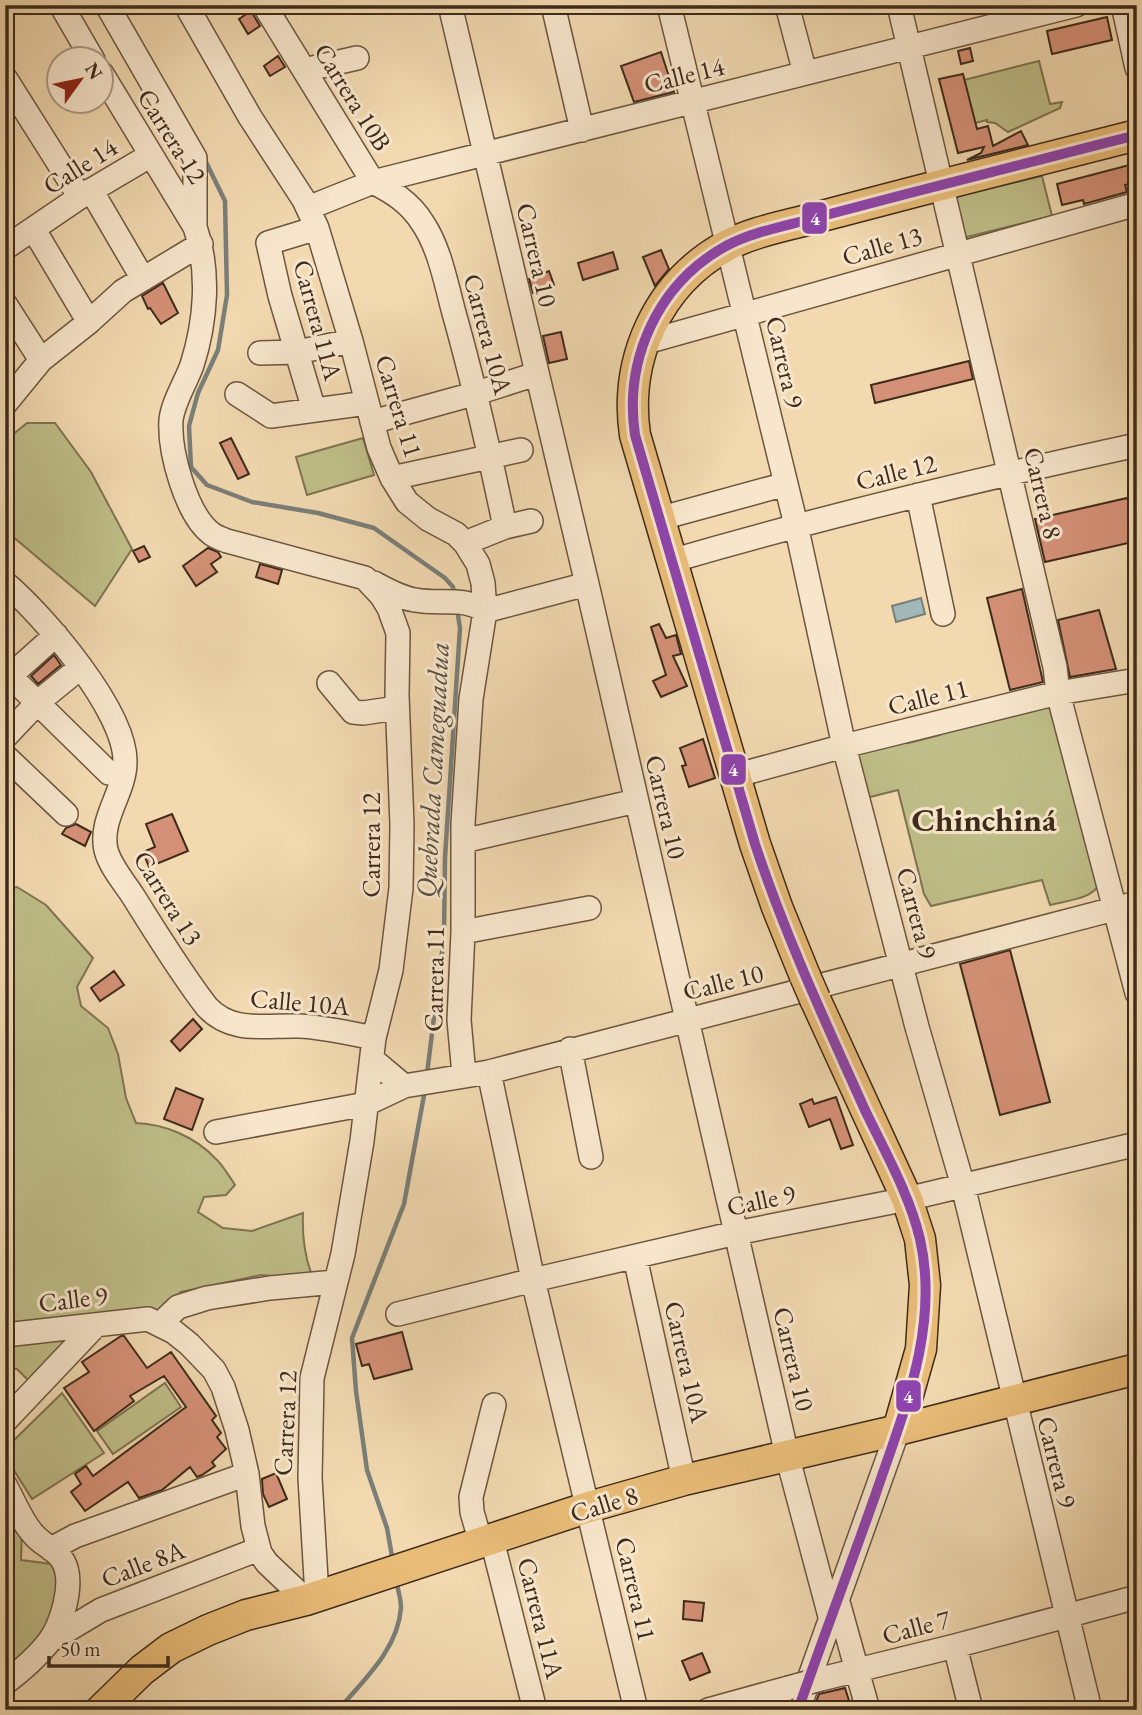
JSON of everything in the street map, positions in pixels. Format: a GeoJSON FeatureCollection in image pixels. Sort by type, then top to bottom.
{"type":"FeatureCollection","features":[{"type":"Feature","properties":{"kind":"main road"},"geometry":{"type":"LineString","coordinates":[[898,1430],[921,1349],[925,1285],[920,1239],[906,1199],[810,988],[773,896],[734,776],[658,519],[635,435],[633,391],[643,343],[653,319],[676,287],[727,246],[787,225],[1137,135]]}},
{"type":"Feature","properties":{"kind":"main road","name":"Calle 8"},"geometry":{"type":"LineString","coordinates":[[101,1710],[142,1670],[187,1639],[246,1615],[311,1598],[589,1507],[684,1480],[898,1430],[1137,1369]]}},
{"type":"Feature","properties":{"kind":"street"},"geometry":{"type":"LineString","coordinates":[[61,5],[85,46]]}},
{"type":"Feature","properties":{"kind":"street","name":"Carrera 12"},"geometry":{"type":"LineString","coordinates":[[107,5],[195,158],[198,235],[204,270],[200,334],[192,364],[171,418],[174,451],[194,513],[213,535],[226,541],[365,578],[389,608],[398,633],[401,888],[391,970],[374,1049],[343,1254],[312,1377],[311,1598]]}},
{"type":"Feature","properties":{"kind":"street","name":"Carrera 11"},"geometry":{"type":"LineString","coordinates":[[186,5],[312,218],[392,478],[407,502],[428,519],[456,534],[465,543],[478,564],[483,583],[465,763],[463,932],[454,1078]]}},
{"type":"Feature","properties":{"kind":"street","name":"Carrera 10B"},"geometry":{"type":"LineString","coordinates":[[264,5],[373,182]]}},
{"type":"Feature","properties":{"kind":"street","name":"Carrera 10"},"geometry":{"type":"LineString","coordinates":[[450,5],[587,584],[685,1021],[787,1455],[835,1611],[859,1671],[868,1710]]}},
{"type":"Feature","properties":{"kind":"street"},"geometry":{"type":"LineString","coordinates":[[552,5],[582,130]]}},
{"type":"Feature","properties":{"kind":"street","name":"Carrera 9"},"geometry":{"type":"LineString","coordinates":[[668,5],[796,525],[844,746],[962,1185],[1090,1710]]}},
{"type":"Feature","properties":{"kind":"street"},"geometry":{"type":"LineString","coordinates":[[787,5],[805,73]]}},
{"type":"Feature","properties":{"kind":"street","name":"Carrera 8"},"geometry":{"type":"LineString","coordinates":[[899,5],[1055,667],[1058,693],[1126,906],[1137,993]]}},
{"type":"Feature","properties":{"kind":"street","name":"Calle 14"},"geometry":{"type":"LineString","coordinates":[[268,243],[373,182],[1076,5]]}},
{"type":"Feature","properties":{"kind":"street"},"geometry":{"type":"LineString","coordinates":[[1123,5],[1137,68]]}},
{"type":"Feature","properties":{"kind":"street"},"geometry":{"type":"LineString","coordinates":[[304,70],[357,58]]}},
{"type":"Feature","properties":{"kind":"street"},"geometry":{"type":"LineString","coordinates":[[5,78],[143,279]]}},
{"type":"Feature","properties":{"kind":"street","name":"Carrera 12"},"geometry":{"type":"LineString","coordinates":[[116,98],[198,235]]}},
{"type":"Feature","properties":{"kind":"street","name":"Calle 14"},"geometry":{"type":"LineString","coordinates":[[8,241],[34,230],[150,155]]}},
{"type":"Feature","properties":{"kind":"street"},"geometry":{"type":"LineString","coordinates":[[164,177],[181,178],[190,175],[195,168]]}},
{"type":"Feature","properties":{"kind":"street","name":"Carrera 10A"},"geometry":{"type":"LineString","coordinates":[[373,182],[401,199],[424,225],[446,282],[477,393],[505,527]]}},
{"type":"Feature","properties":{"kind":"street","name":"Calle 13"},"geometry":{"type":"LineString","coordinates":[[643,343],[1137,204]]}},
{"type":"Feature","properties":{"kind":"street"},"geometry":{"type":"LineString","coordinates":[[34,230],[89,322]]}},
{"type":"Feature","properties":{"kind":"street"},"geometry":{"type":"LineString","coordinates":[[5,404],[41,360],[123,291],[143,279],[198,235]]}},
{"type":"Feature","properties":{"kind":"street","name":"Carrera 11A"},"geometry":{"type":"LineString","coordinates":[[268,243],[280,296],[314,410]]}},
{"type":"Feature","properties":{"kind":"street"},"geometry":{"type":"LineString","coordinates":[[5,304],[41,360]]}},
{"type":"Feature","properties":{"kind":"street"},"geometry":{"type":"LineString","coordinates":[[260,353],[297,352],[351,341]]}},
{"type":"Feature","properties":{"kind":"street"},"geometry":{"type":"LineString","coordinates":[[237,394],[271,416],[314,410],[370,413],[477,393],[536,374]]}},
{"type":"Feature","properties":{"kind":"street","name":"Calle 12"},"geometry":{"type":"LineString","coordinates":[[671,561],[796,525],[1009,472],[1137,445]]}},
{"type":"Feature","properties":{"kind":"street"},"geometry":{"type":"LineString","coordinates":[[392,478],[522,450]]}},
{"type":"Feature","properties":{"kind":"street"},"geometry":{"type":"LineString","coordinates":[[658,519],[786,484]]}},
{"type":"Feature","properties":{"kind":"street"},"geometry":{"type":"LineString","coordinates":[[918,495],[943,614]]}},
{"type":"Feature","properties":{"kind":"street"},"geometry":{"type":"LineString","coordinates":[[465,543],[505,527],[531,521]]}},
{"type":"Feature","properties":{"kind":"street"},"geometry":{"type":"LineString","coordinates":[[365,578],[402,597],[417,601],[449,601],[480,607],[587,584]]}},
{"type":"Feature","properties":{"kind":"street","name":"Carrera 13"},"geometry":{"type":"LineString","coordinates":[[5,583],[56,635],[81,667],[110,716],[124,751],[125,763],[107,822],[106,851],[192,988],[222,1020]]}},
{"type":"Feature","properties":{"kind":"street"},"geometry":{"type":"LineString","coordinates":[[56,635],[8,673],[109,773]]}},
{"type":"Feature","properties":{"kind":"street"},"geometry":{"type":"LineString","coordinates":[[5,737],[38,702],[81,667]]}},
{"type":"Feature","properties":{"kind":"street","name":"Calle 11"},"geometry":{"type":"LineString","coordinates":[[734,776],[1058,693],[1137,680]]}},
{"type":"Feature","properties":{"kind":"street"},"geometry":{"type":"LineString","coordinates":[[330,683],[353,712],[397,708]]}},
{"type":"Feature","properties":{"kind":"street"},"geometry":{"type":"LineString","coordinates":[[5,756],[66,814]]}},
{"type":"Feature","properties":{"kind":"street"},"geometry":{"type":"LineString","coordinates":[[463,841],[636,801]]}},
{"type":"Feature","properties":{"kind":"street","name":"Calle 10"},"geometry":{"type":"LineString","coordinates":[[216,1132],[366,1104],[410,1085],[489,1072],[1126,906]]}},
{"type":"Feature","properties":{"kind":"street"},"geometry":{"type":"LineString","coordinates":[[463,932],[589,908]]}},
{"type":"Feature","properties":{"kind":"street","name":"Calle 10A"},"geometry":{"type":"LineString","coordinates":[[222,1020],[257,1028],[298,1026],[331,1029],[374,1049]]}},
{"type":"Feature","properties":{"kind":"street"},"geometry":{"type":"LineString","coordinates":[[374,1049],[410,1085]]}},
{"type":"Feature","properties":{"kind":"street"},"geometry":{"type":"LineString","coordinates":[[570,1049],[591,1157]]}},
{"type":"Feature","properties":{"kind":"street","name":"Carrera 11"},"geometry":{"type":"LineString","coordinates":[[489,1072],[533,1280],[636,1710]]}},
{"type":"Feature","properties":{"kind":"street","name":"Calle 9"},"geometry":{"type":"LineString","coordinates":[[398,1314],[736,1233],[906,1199],[1137,1144]]}},
{"type":"Feature","properties":{"kind":"street","name":"Carrera 10A"},"geometry":{"type":"LineString","coordinates":[[635,1257],[684,1480]]}},
{"type":"Feature","properties":{"kind":"street","name":"Calle 9"},"geometry":{"type":"LineString","coordinates":[[5,1335],[154,1321],[178,1307],[207,1298],[270,1288],[335,1282]]}},
{"type":"Feature","properties":{"kind":"street"},"geometry":{"type":"LineString","coordinates":[[154,1321],[189,1344],[214,1370],[223,1387],[247,1474],[253,1526],[259,1549],[267,1563],[311,1598]]}},
{"type":"Feature","properties":{"kind":"street"},"geometry":{"type":"LineString","coordinates":[[5,1421],[96,1325]]}},
{"type":"Feature","properties":{"kind":"street","name":"Carrera 11A"},"geometry":{"type":"LineString","coordinates":[[494,1405],[471,1497],[472,1513],[486,1541],[536,1710]]}},
{"type":"Feature","properties":{"kind":"street"},"geometry":{"type":"LineString","coordinates":[[798,1710],[898,1430]]}},
{"type":"Feature","properties":{"kind":"street"},"geometry":{"type":"LineString","coordinates":[[51,1549],[75,1536],[247,1474]]}},
{"type":"Feature","properties":{"kind":"street"},"geometry":{"type":"LineString","coordinates":[[5,1485],[33,1535],[64,1562],[67,1582],[64,1609],[51,1640],[22,1670],[5,1683]]}},
{"type":"Feature","properties":{"kind":"street","name":"Calle 8A"},"geometry":{"type":"LineString","coordinates":[[51,1640],[101,1610],[259,1549]]}},
{"type":"Feature","properties":{"kind":"street","name":"Calle 7"},"geometry":{"type":"LineString","coordinates":[[708,1710],[1137,1597]]}},
{"type":"Feature","properties":{"kind":"street"},"geometry":{"type":"LineString","coordinates":[[955,1646],[971,1710]]}},
{"type":"Feature","properties":{"kind":"shaded area"},"geometry":{"type":"Polygon","coordinates":[[[1039,61],[1050,104],[1062,102],[1060,108],[1008,132],[987,120],[975,123],[964,80],[1039,61]]]}},
{"type":"Feature","properties":{"kind":"shaded area"},"geometry":{"type":"Polygon","coordinates":[[[1042,176],[1052,216],[963,238],[953,197],[1042,176]]]}},
{"type":"Feature","properties":{"kind":"shaded area"},"geometry":{"type":"Polygon","coordinates":[[[27,423],[55,423],[91,472],[132,549],[95,606],[5,530],[5,441],[27,423]]]}},
{"type":"Feature","properties":{"kind":"shaded area"},"geometry":{"type":"Polygon","coordinates":[[[363,438],[374,475],[307,495],[296,457],[363,438]]]}},
{"type":"Feature","properties":{"kind":"shaded area"},"geometry":{"type":"Polygon","coordinates":[[[921,598],[925,614],[896,622],[892,606],[921,598]]]}},
{"type":"Feature","properties":{"kind":"shaded area"},"geometry":{"type":"Polygon","coordinates":[[[1054,705],[1100,883],[1085,896],[1050,905],[1042,880],[931,906],[924,894],[898,790],[866,798],[855,758],[859,749],[902,735],[908,743],[940,735],[944,724],[1054,705]]]}},
{"type":"Feature","properties":{"kind":"shaded area"},"geometry":{"type":"Polygon","coordinates":[[[17,887],[46,905],[93,958],[77,987],[81,1006],[108,1028],[118,1054],[126,1098],[136,1123],[168,1129],[189,1138],[218,1161],[235,1185],[226,1195],[204,1197],[198,1212],[223,1228],[252,1231],[303,1213],[304,1247],[314,1280],[261,1275],[181,1292],[158,1315],[5,1326],[5,890],[17,887]]]}},
{"type":"Feature","properties":{"kind":"shaded area"},"geometry":{"type":"Polygon","coordinates":[[[75,1334],[30,1382],[17,1369],[5,1369],[5,1343],[75,1334]]]}},
{"type":"Feature","properties":{"kind":"shaded area"},"geometry":{"type":"Polygon","coordinates":[[[165,1383],[181,1407],[113,1454],[97,1431],[165,1383]]]}},
{"type":"Feature","properties":{"kind":"shaded area"},"geometry":{"type":"Polygon","coordinates":[[[62,1393],[104,1453],[32,1499],[5,1456],[5,1449],[62,1393]]]}},
{"type":"Feature","properties":{"kind":"shaded area"},"geometry":{"type":"Polygon","coordinates":[[[5,1494],[22,1529],[21,1560],[61,1565],[56,1603],[40,1640],[5,1678],[5,1494]]]}},
{"type":"Feature","properties":{"kind":"building"},"geometry":{"type":"Polygon","coordinates":[[[251,11],[260,26],[248,34],[239,19],[251,11]]]}},
{"type":"Feature","properties":{"kind":"building"},"geometry":{"type":"Polygon","coordinates":[[[1107,17],[1112,40],[1052,54],[1047,31],[1107,17]]]}},
{"type":"Feature","properties":{"kind":"building"},"geometry":{"type":"Polygon","coordinates":[[[970,48],[973,61],[961,64],[958,51],[970,48]]]}},
{"type":"Feature","properties":{"kind":"building"},"geometry":{"type":"Polygon","coordinates":[[[661,52],[674,92],[634,102],[621,66],[661,52]]]}},
{"type":"Feature","properties":{"kind":"building"},"geometry":{"type":"Polygon","coordinates":[[[278,56],[285,67],[270,76],[264,66],[278,56]]]}},
{"type":"Feature","properties":{"kind":"building"},"geometry":{"type":"Polygon","coordinates":[[[963,74],[977,129],[988,126],[993,146],[1021,131],[1028,145],[967,160],[981,153],[984,147],[958,153],[939,79],[963,74]]]}},
{"type":"Feature","properties":{"kind":"building"},"geometry":{"type":"Polygon","coordinates":[[[1137,163],[1137,182],[1125,185],[1127,192],[1084,204],[1083,200],[1062,205],[1057,184],[1137,163]]]}},
{"type":"Feature","properties":{"kind":"building"},"geometry":{"type":"Polygon","coordinates":[[[661,250],[669,269],[655,286],[643,257],[661,250]]]}},
{"type":"Feature","properties":{"kind":"building"},"geometry":{"type":"Polygon","coordinates":[[[613,252],[618,269],[583,280],[578,263],[613,252]]]}},
{"type":"Feature","properties":{"kind":"building"},"geometry":{"type":"Polygon","coordinates":[[[549,271],[554,285],[533,293],[529,279],[549,271]]]}},
{"type":"Feature","properties":{"kind":"building"},"geometry":{"type":"Polygon","coordinates":[[[163,283],[178,313],[161,324],[150,308],[148,309],[142,296],[163,283]]]}},
{"type":"Feature","properties":{"kind":"building"},"geometry":{"type":"Polygon","coordinates":[[[561,332],[567,359],[549,363],[543,336],[561,332]]]}},
{"type":"Feature","properties":{"kind":"building"},"geometry":{"type":"Polygon","coordinates":[[[969,361],[973,379],[875,403],[871,385],[969,361]]]}},
{"type":"Feature","properties":{"kind":"building"},"geometry":{"type":"Polygon","coordinates":[[[231,438],[249,474],[238,479],[220,443],[231,438]]]}},
{"type":"Feature","properties":{"kind":"building"},"geometry":{"type":"Polygon","coordinates":[[[1127,498],[1137,527],[1137,541],[1045,562],[1035,519],[1127,498]]]}},
{"type":"Feature","properties":{"kind":"building"},"geometry":{"type":"Polygon","coordinates":[[[144,546],[150,557],[139,562],[133,551],[144,546]]]}},
{"type":"Feature","properties":{"kind":"building"},"geometry":{"type":"Polygon","coordinates":[[[208,548],[218,552],[221,557],[211,564],[217,572],[196,586],[183,566],[208,548]]]}},
{"type":"Feature","properties":{"kind":"building"},"geometry":{"type":"Polygon","coordinates":[[[260,564],[282,570],[278,584],[256,577],[260,564]]]}},
{"type":"Feature","properties":{"kind":"building"},"geometry":{"type":"Polygon","coordinates":[[[1022,589],[1043,682],[1010,690],[987,598],[1022,589]]]}},
{"type":"Feature","properties":{"kind":"building"},"geometry":{"type":"Polygon","coordinates":[[[1099,610],[1116,669],[1070,677],[1058,620],[1099,610]]]}},
{"type":"Feature","properties":{"kind":"building"},"geometry":{"type":"Polygon","coordinates":[[[659,624],[666,638],[676,635],[681,654],[673,656],[687,686],[661,697],[653,681],[666,675],[651,627],[659,624]]]}},
{"type":"Feature","properties":{"kind":"building"},"geometry":{"type":"Polygon","coordinates":[[[54,655],[61,665],[38,684],[31,676],[54,655]]]}},
{"type":"Feature","properties":{"kind":"building"},"geometry":{"type":"Polygon","coordinates":[[[703,739],[715,778],[689,787],[680,748],[703,739]]]}},
{"type":"Feature","properties":{"kind":"building"},"geometry":{"type":"Polygon","coordinates":[[[172,814],[188,851],[149,867],[143,852],[155,847],[146,824],[172,814]]]}},
{"type":"Feature","properties":{"kind":"building"},"geometry":{"type":"Polygon","coordinates":[[[76,824],[91,832],[85,846],[62,834],[66,828],[76,824]]]}},
{"type":"Feature","properties":{"kind":"building"},"geometry":{"type":"Polygon","coordinates":[[[1010,950],[1050,1102],[1000,1115],[960,964],[1010,950]]]}},
{"type":"Feature","properties":{"kind":"building"},"geometry":{"type":"Polygon","coordinates":[[[114,971],[124,985],[100,1001],[91,988],[114,971]]]}},
{"type":"Feature","properties":{"kind":"building"},"geometry":{"type":"Polygon","coordinates":[[[193,1019],[202,1029],[180,1051],[171,1041],[193,1019]]]}},
{"type":"Feature","properties":{"kind":"building"},"geometry":{"type":"Polygon","coordinates":[[[176,1088],[203,1099],[192,1130],[164,1119],[176,1088]]]}},
{"type":"Feature","properties":{"kind":"building"},"geometry":{"type":"Polygon","coordinates":[[[836,1097],[853,1145],[841,1149],[830,1119],[809,1127],[800,1104],[812,1099],[814,1104],[836,1097]]]}},
{"type":"Feature","properties":{"kind":"building"},"geometry":{"type":"Polygon","coordinates":[[[402,1332],[412,1369],[374,1379],[369,1364],[362,1366],[356,1344],[402,1332]]]}},
{"type":"Feature","properties":{"kind":"building"},"geometry":{"type":"Polygon","coordinates":[[[124,1336],[147,1368],[171,1352],[216,1416],[212,1420],[221,1433],[217,1437],[226,1449],[212,1462],[215,1466],[202,1475],[197,1477],[190,1467],[162,1490],[139,1498],[128,1482],[85,1511],[71,1492],[81,1484],[75,1474],[86,1466],[93,1476],[186,1407],[164,1376],[130,1396],[134,1401],[94,1431],[64,1388],[89,1372],[82,1362],[124,1336]]]}},
{"type":"Feature","properties":{"kind":"building"},"geometry":{"type":"Polygon","coordinates":[[[276,1473],[287,1499],[269,1507],[263,1494],[262,1479],[276,1473]]]}},
{"type":"Feature","properties":{"kind":"building"},"geometry":{"type":"Polygon","coordinates":[[[684,1601],[704,1603],[702,1621],[683,1619],[684,1601]]]}},
{"type":"Feature","properties":{"kind":"building"},"geometry":{"type":"Polygon","coordinates":[[[702,1653],[710,1672],[690,1680],[682,1661],[702,1653]]]}},
{"type":"Feature","properties":{"kind":"building"},"geometry":{"type":"Polygon","coordinates":[[[845,1688],[852,1710],[816,1710],[819,1694],[845,1688]]]}},
{"type":"Feature","properties":{"kind":"waterway","name":"Quebrada Cameguadua"},"geometry":{"type":"LineString","coordinates":[[205,160],[225,201],[227,295],[218,350],[198,393],[189,426],[191,467],[207,485],[252,502],[318,513],[374,528],[445,578],[453,587],[454,594]]}},
{"type":"Feature","properties":{"kind":"waterway","name":"Quebrada Cameguadua"},"geometry":{"type":"LineString","coordinates":[[427,1074],[444,936],[445,858],[460,628],[457,609]]}},
{"type":"Feature","properties":{"kind":"waterway","name":"Quebrada Cameguadua"},"geometry":{"type":"LineString","coordinates":[[393,1562],[387,1528],[367,1470],[352,1338],[404,1204],[425,1090]]}},
{"type":"Feature","properties":{"kind":"waterway","name":"Quebrada Cameguadua"},"geometry":{"type":"LineString","coordinates":[[338,1710],[369,1675],[394,1637],[401,1608],[396,1581]]}},
{"type":"Feature","properties":{"kind":"transit line","name":"4"},"geometry":{"type":"LineString","coordinates":[[798,1710],[907,1402],[922,1338],[925,1272],[920,1239],[909,1205],[806,978],[755,844],[635,435],[635,379],[650,327],[664,303],[681,281],[702,262],[735,241],[776,228],[1137,135]]}},
{"type":"Feature","properties":{"kind":"district","name":"Chinchiná"},"geometry":{"type":"Point","coordinates":[984,819]}}]}
